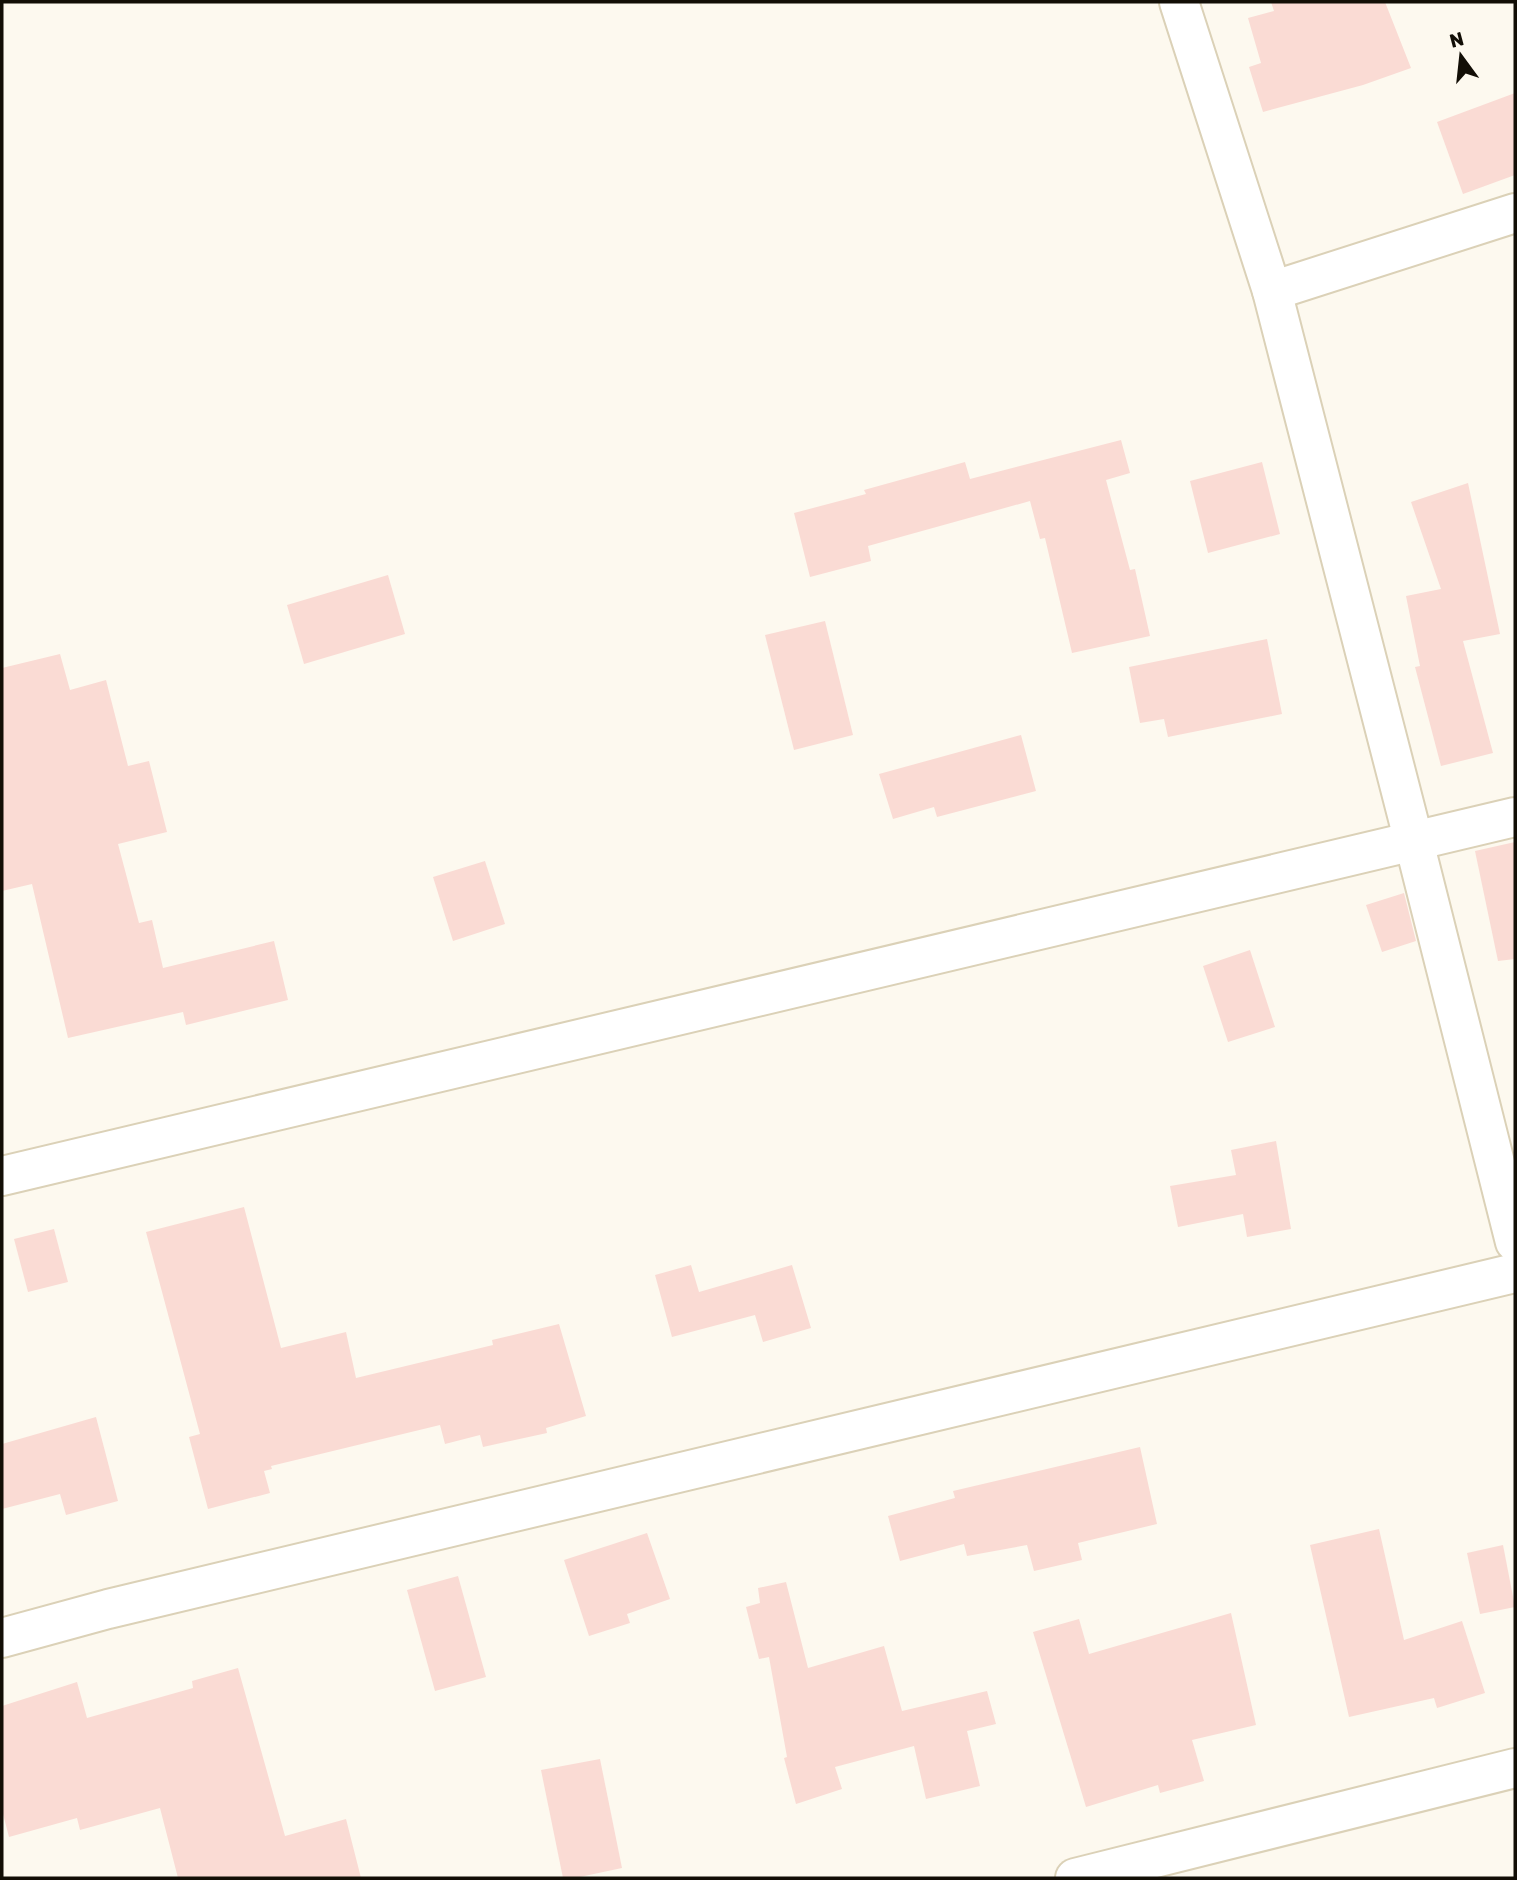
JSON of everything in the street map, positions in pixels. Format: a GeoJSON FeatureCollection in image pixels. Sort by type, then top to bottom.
{"type":"FeatureCollection","features":[{"type":"Feature","properties":{"kind":"street"},"geometry":{"type":"LineString","coordinates":[[1178,2],[1272,290],[1515,1241]]}},
{"type":"Feature","properties":{"kind":"street"},"geometry":{"type":"LineString","coordinates":[[1272,290],[1515,213]]}},
{"type":"Feature","properties":{"kind":"street"},"geometry":{"type":"LineString","coordinates":[[2,1176],[1515,817]]}},
{"type":"Feature","properties":{"kind":"street"},"geometry":{"type":"LineString","coordinates":[[2,1637],[108,1609],[1515,1273]]}},
{"type":"Feature","properties":{"kind":"street"},"geometry":{"type":"LineString","coordinates":[[1076,1878],[1515,1768]]}},
{"type":"Feature","properties":{"kind":"building"},"geometry":{"type":"Polygon","coordinates":[[[1271,2],[1385,2],[1411,68],[1363,85],[1263,112],[1249,67],[1261,63],[1248,18],[1274,11],[1271,2]]]}},
{"type":"Feature","properties":{"kind":"building"},"geometry":{"type":"Polygon","coordinates":[[[1515,93],[1515,175],[1463,194],[1437,122],[1515,93]]]}},
{"type":"Feature","properties":{"kind":"building"},"geometry":{"type":"Polygon","coordinates":[[[1121,440],[1130,473],[1106,480],[1130,570],[1135,569],[1150,636],[1072,653],[1045,538],[1040,539],[1030,501],[868,546],[871,561],[810,577],[794,513],[866,494],[864,490],[965,462],[970,479],[1121,440]]]}},
{"type":"Feature","properties":{"kind":"building"},"geometry":{"type":"Polygon","coordinates":[[[1262,462],[1280,534],[1208,553],[1190,481],[1262,462]]]}},
{"type":"Feature","properties":{"kind":"building"},"geometry":{"type":"Polygon","coordinates":[[[1468,483],[1500,634],[1463,641],[1493,753],[1441,766],[1415,667],[1420,666],[1406,596],[1441,589],[1411,502],[1468,483]]]}},
{"type":"Feature","properties":{"kind":"building"},"geometry":{"type":"Polygon","coordinates":[[[388,575],[405,634],[304,664],[287,605],[388,575]]]}},
{"type":"Feature","properties":{"kind":"building"},"geometry":{"type":"Polygon","coordinates":[[[825,621],[853,735],[794,750],[765,635],[825,621]]]}},
{"type":"Feature","properties":{"kind":"building"},"geometry":{"type":"Polygon","coordinates":[[[1267,639],[1282,714],[1168,737],[1164,719],[1140,723],[1129,667],[1267,639]]]}},
{"type":"Feature","properties":{"kind":"building"},"geometry":{"type":"Polygon","coordinates":[[[60,654],[70,690],[106,680],[128,766],[149,761],[167,832],[118,844],[139,923],[152,920],[163,968],[274,941],[288,1000],[186,1025],[183,1012],[68,1038],[32,884],[2,891],[2,668],[60,654]]]}},
{"type":"Feature","properties":{"kind":"building"},"geometry":{"type":"Polygon","coordinates":[[[1021,735],[1036,791],[937,817],[934,807],[893,819],[879,774],[1021,735]]]}},
{"type":"Feature","properties":{"kind":"building"},"geometry":{"type":"Polygon","coordinates":[[[1515,842],[1515,959],[1498,961],[1475,851],[1515,842]]]}},
{"type":"Feature","properties":{"kind":"building"},"geometry":{"type":"Polygon","coordinates":[[[485,861],[505,924],[453,941],[433,877],[485,861]]]}},
{"type":"Feature","properties":{"kind":"building"},"geometry":{"type":"Polygon","coordinates":[[[1404,893],[1416,941],[1382,952],[1366,905],[1404,893]]]}},
{"type":"Feature","properties":{"kind":"building"},"geometry":{"type":"Polygon","coordinates":[[[1250,950],[1275,1027],[1228,1042],[1203,966],[1250,950]]]}},
{"type":"Feature","properties":{"kind":"building"},"geometry":{"type":"Polygon","coordinates":[[[1276,1141],[1291,1229],[1247,1237],[1243,1214],[1178,1227],[1170,1186],[1236,1175],[1231,1150],[1276,1141]]]}},
{"type":"Feature","properties":{"kind":"building"},"geometry":{"type":"Polygon","coordinates":[[[244,1207],[281,1348],[346,1332],[356,1378],[493,1345],[492,1340],[559,1324],[586,1416],[546,1428],[547,1433],[483,1447],[480,1435],[445,1444],[440,1425],[271,1466],[272,1469],[264,1471],[270,1493],[208,1509],[189,1437],[200,1434],[146,1232],[244,1207]]]}},
{"type":"Feature","properties":{"kind":"building"},"geometry":{"type":"Polygon","coordinates":[[[54,1229],[68,1282],[28,1292],[14,1239],[54,1229]]]}},
{"type":"Feature","properties":{"kind":"building"},"geometry":{"type":"Polygon","coordinates":[[[691,1265],[699,1292],[792,1265],[811,1328],[763,1342],[755,1315],[672,1337],[655,1275],[691,1265]]]}},
{"type":"Feature","properties":{"kind":"building"},"geometry":{"type":"Polygon","coordinates":[[[96,1417],[118,1501],[66,1515],[60,1494],[2,1509],[2,1444],[96,1417]]]}},
{"type":"Feature","properties":{"kind":"building"},"geometry":{"type":"Polygon","coordinates":[[[1140,1447],[1157,1524],[1078,1543],[1082,1560],[1034,1571],[1027,1545],[967,1556],[964,1544],[900,1561],[888,1516],[955,1498],[953,1491],[1140,1447]]]}},
{"type":"Feature","properties":{"kind":"building"},"geometry":{"type":"Polygon","coordinates":[[[1379,1529],[1404,1640],[1462,1621],[1485,1693],[1437,1708],[1434,1698],[1349,1717],[1310,1545],[1379,1529]]]}},
{"type":"Feature","properties":{"kind":"building"},"geometry":{"type":"Polygon","coordinates":[[[647,1533],[670,1599],[627,1614],[630,1623],[589,1636],[564,1560],[647,1533]]]}},
{"type":"Feature","properties":{"kind":"building"},"geometry":{"type":"Polygon","coordinates":[[[1503,1545],[1515,1607],[1480,1614],[1467,1553],[1503,1545]]]}},
{"type":"Feature","properties":{"kind":"building"},"geometry":{"type":"Polygon","coordinates":[[[458,1576],[486,1677],[435,1691],[407,1590],[458,1576]]]}},
{"type":"Feature","properties":{"kind":"building"},"geometry":{"type":"Polygon","coordinates":[[[786,1582],[808,1668],[884,1646],[902,1711],[987,1691],[996,1724],[967,1731],[980,1786],[926,1799],[914,1746],[835,1767],[842,1789],[796,1804],[784,1758],[787,1757],[769,1657],[759,1659],[746,1607],[760,1603],[758,1588],[786,1582]]]}},
{"type":"Feature","properties":{"kind":"building"},"geometry":{"type":"Polygon","coordinates":[[[1231,1613],[1256,1725],[1192,1740],[1204,1781],[1160,1793],[1158,1785],[1086,1807],[1033,1632],[1079,1619],[1089,1654],[1231,1613]]]}},
{"type":"Feature","properties":{"kind":"building"},"geometry":{"type":"Polygon","coordinates":[[[238,1668],[285,1836],[346,1819],[361,1878],[178,1878],[160,1808],[80,1830],[77,1818],[9,1837],[2,1810],[2,1706],[77,1682],[87,1718],[193,1688],[192,1681],[238,1668]]]}},
{"type":"Feature","properties":{"kind":"building"},"geometry":{"type":"Polygon","coordinates":[[[600,1759],[622,1868],[563,1878],[541,1770],[600,1759]]]}}]}
